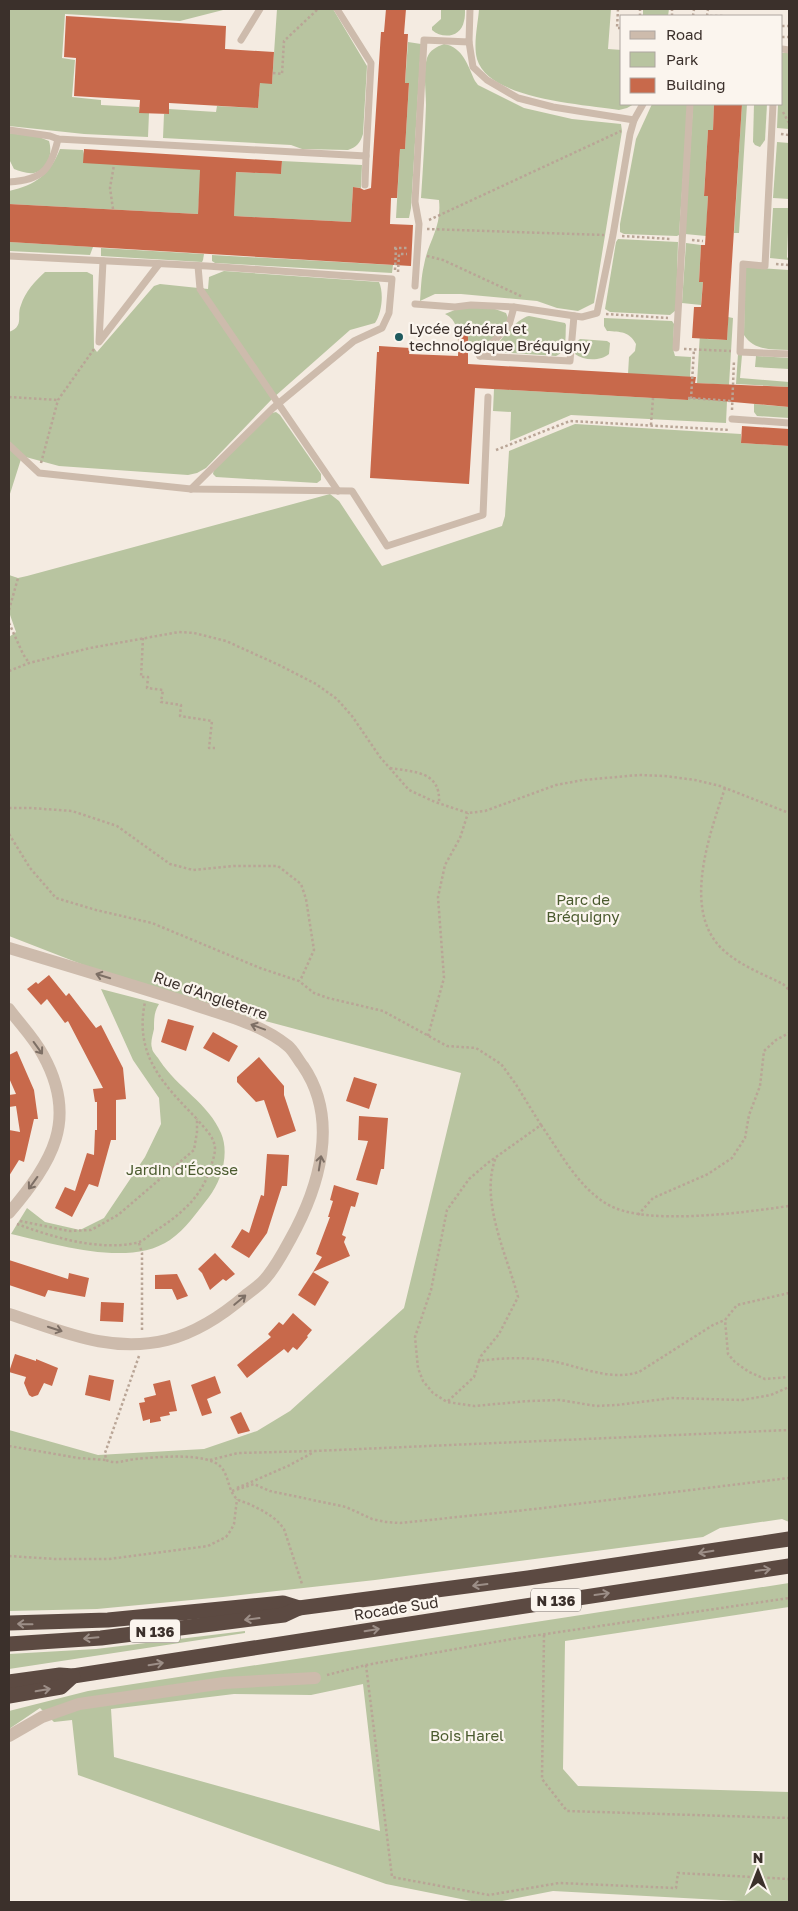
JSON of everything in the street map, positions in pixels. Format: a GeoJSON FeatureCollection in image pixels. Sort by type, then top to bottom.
{"type":"FeatureCollection","features":[{"type":"Feature","properties":{"kind":"highway","name":"Rocade Sud"},"geometry":{"type":"LineString","coordinates":[[9,1644],[101,1638],[284,1615],[299,1608],[528,1578],[789,1539]]}},
{"type":"Feature","properties":{"kind":"highway","name":"Rocade Sud"},"geometry":{"type":"LineString","coordinates":[[9,1682],[60,1675],[73,1676],[324,1638],[510,1607],[789,1566]]}},
{"type":"Feature","properties":{"kind":"highway"},"geometry":{"type":"LineString","coordinates":[[9,1623],[108,1620],[283,1602],[299,1608]]}},
{"type":"Feature","properties":{"kind":"highway"},"geometry":{"type":"LineString","coordinates":[[9,1696],[61,1687],[73,1676]]}},
{"type":"Feature","properties":{"kind":"street","name":"Rue d'Angleterre"},"geometry":{"type":"LineString","coordinates":[[9,948],[148,990],[267,1031],[290,1048],[307,1072],[318,1095],[323,1122],[321,1162],[313,1192],[293,1236],[265,1279],[228,1311],[189,1334],[166,1340],[126,1346],[93,1341],[9,1314]]}},
{"type":"Feature","properties":{"kind":"street"},"geometry":{"type":"LineString","coordinates":[[9,1009],[42,1053],[53,1075],[60,1106],[58,1132],[47,1163],[13,1216]]}},
{"type":"Feature","properties":{"kind":"street"},"geometry":{"type":"LineString","coordinates":[[9,1736],[42,1717],[79,1704],[215,1684],[315,1678]]}},
{"type":"Feature","properties":{"kind":"lane"},"geometry":{"type":"LineString","coordinates":[[241,40],[260,9]]}},
{"type":"Feature","properties":{"kind":"lane"},"geometry":{"type":"LineString","coordinates":[[337,9],[371,64],[365,185]]}},
{"type":"Feature","properties":{"kind":"lane"},"geometry":{"type":"LineString","coordinates":[[470,9],[469,42],[473,66],[487,80],[518,98],[633,123]]}},
{"type":"Feature","properties":{"kind":"lane"},"geometry":{"type":"LineString","coordinates":[[415,286],[419,224],[415,202],[424,40],[469,42]]}},
{"type":"Feature","properties":{"kind":"lane"},"geometry":{"type":"LineString","coordinates":[[414,304],[441,306],[471,304],[514,307],[582,318],[597,314],[633,123],[642,105]]}},
{"type":"Feature","properties":{"kind":"lane"},"geometry":{"type":"LineString","coordinates":[[676,348],[690,105]]}},
{"type":"Feature","properties":{"kind":"lane"},"geometry":{"type":"LineString","coordinates":[[773,105],[765,266],[743,264],[740,352],[789,354]]}},
{"type":"Feature","properties":{"kind":"lane"},"geometry":{"type":"LineString","coordinates":[[9,130],[50,136],[58,139],[366,156]]}},
{"type":"Feature","properties":{"kind":"lane"},"geometry":{"type":"LineString","coordinates":[[9,182],[25,180],[46,170],[55,154],[58,139]]}},
{"type":"Feature","properties":{"kind":"lane"},"geometry":{"type":"LineString","coordinates":[[9,256],[392,279],[389,312],[382,328],[354,341],[279,404],[191,488]]}},
{"type":"Feature","properties":{"kind":"lane"},"geometry":{"type":"LineString","coordinates":[[99,342],[103,261]]}},
{"type":"Feature","properties":{"kind":"lane"},"geometry":{"type":"LineString","coordinates":[[99,342],[159,264]]}},
{"type":"Feature","properties":{"kind":"lane"},"geometry":{"type":"LineString","coordinates":[[198,266],[200,289],[338,491]]}},
{"type":"Feature","properties":{"kind":"lane"},"geometry":{"type":"LineString","coordinates":[[514,307],[509,326],[480,356],[570,361],[574,316]]}},
{"type":"Feature","properties":{"kind":"lane"},"geometry":{"type":"LineString","coordinates":[[9,445],[39,473],[191,488],[352,491],[387,546],[484,515],[488,397]]}},
{"type":"Feature","properties":{"kind":"lane"},"geometry":{"type":"LineString","coordinates":[[732,419],[789,423]]}},
{"type":"Feature","properties":{"kind":"path"},"geometry":{"type":"LineString","coordinates":[[273,73],[282,74],[284,41],[318,9]]}},
{"type":"Feature","properties":{"kind":"path"},"geometry":{"type":"LineString","coordinates":[[618,9],[617,28],[620,28]]}},
{"type":"Feature","properties":{"kind":"path"},"geometry":{"type":"LineString","coordinates":[[419,224],[633,123]]}},
{"type":"Feature","properties":{"kind":"path"},"geometry":{"type":"LineString","coordinates":[[778,134],[789,135]]}},
{"type":"Feature","properties":{"kind":"path"},"geometry":{"type":"LineString","coordinates":[[113,209],[110,188],[114,164]]}},
{"type":"Feature","properties":{"kind":"path"},"geometry":{"type":"LineString","coordinates":[[436,230],[613,235],[703,241]]}},
{"type":"Feature","properties":{"kind":"path"},"geometry":{"type":"LineString","coordinates":[[407,248],[395,248],[395,272],[398,272],[399,254],[407,254]]}},
{"type":"Feature","properties":{"kind":"path"},"geometry":{"type":"LineString","coordinates":[[427,256],[443,260],[540,305],[544,311]]}},
{"type":"Feature","properties":{"kind":"path"},"geometry":{"type":"LineString","coordinates":[[765,263],[789,265]]}},
{"type":"Feature","properties":{"kind":"path"},"geometry":{"type":"LineString","coordinates":[[597,314],[678,319]]}},
{"type":"Feature","properties":{"kind":"path"},"geometry":{"type":"LineString","coordinates":[[39,473],[58,400],[99,342]]}},
{"type":"Feature","properties":{"kind":"path"},"geometry":{"type":"LineString","coordinates":[[676,348],[735,352],[732,419]]}},
{"type":"Feature","properties":{"kind":"path"},"geometry":{"type":"LineString","coordinates":[[694,349],[690,398],[732,401]]}},
{"type":"Feature","properties":{"kind":"path"},"geometry":{"type":"LineString","coordinates":[[9,397],[58,400]]}},
{"type":"Feature","properties":{"kind":"path"},"geometry":{"type":"LineString","coordinates":[[651,425],[653,398]]}},
{"type":"Feature","properties":{"kind":"path"},"geometry":{"type":"LineString","coordinates":[[485,454],[570,421],[724,429]]}},
{"type":"Feature","properties":{"kind":"path"},"geometry":{"type":"LineString","coordinates":[[9,610],[18,578]]}},
{"type":"Feature","properties":{"kind":"path"},"geometry":{"type":"LineString","coordinates":[[9,623],[29,663]]}},
{"type":"Feature","properties":{"kind":"path"},"geometry":{"type":"LineString","coordinates":[[9,671],[29,663],[90,648],[179,632],[194,633],[226,641],[316,684],[337,699],[352,716],[388,768],[409,790],[468,813],[485,811],[547,788],[582,780],[639,775],[695,780],[725,787],[789,813]]}},
{"type":"Feature","properties":{"kind":"path"},"geometry":{"type":"LineString","coordinates":[[143,638],[141,676],[148,677],[147,688],[163,690],[162,702],[181,705],[180,716],[212,721],[209,748],[215,748]]}},
{"type":"Feature","properties":{"kind":"path"},"geometry":{"type":"LineString","coordinates":[[388,768],[426,775],[432,778],[438,787],[439,803]]}},
{"type":"Feature","properties":{"kind":"path"},"geometry":{"type":"LineString","coordinates":[[725,787],[711,834],[704,867],[701,900],[705,920],[713,940],[728,954],[783,984],[789,990]]}},
{"type":"Feature","properties":{"kind":"path"},"geometry":{"type":"LineString","coordinates":[[9,808],[72,811],[117,826],[170,864],[193,870],[234,866],[278,866],[301,884],[306,898],[314,950],[299,982]]}},
{"type":"Feature","properties":{"kind":"path"},"geometry":{"type":"LineString","coordinates":[[428,1036],[444,978],[438,897],[445,865],[460,838],[468,813]]}},
{"type":"Feature","properties":{"kind":"path"},"geometry":{"type":"LineString","coordinates":[[9,834],[30,868],[56,898],[96,910],[152,923],[260,968],[299,982],[314,992],[328,998],[383,1011],[447,1046],[476,1048],[501,1064],[515,1082],[541,1125],[574,1172],[595,1195],[608,1205],[638,1215],[686,1216],[789,1206]]}},
{"type":"Feature","properties":{"kind":"path"},"geometry":{"type":"LineString","coordinates":[[9,1220],[63,1238],[85,1242],[107,1244],[138,1243],[168,1224],[199,1194],[208,1178],[215,1148],[213,1138],[162,1081],[152,1064],[142,1029],[143,1012],[148,990]]}},
{"type":"Feature","properties":{"kind":"path"},"geometry":{"type":"LineString","coordinates":[[638,1215],[653,1198],[708,1174],[732,1158],[744,1138],[749,1115],[760,1086],[764,1051],[776,1040],[789,1033]]}},
{"type":"Feature","properties":{"kind":"path"},"geometry":{"type":"LineString","coordinates":[[13,1216],[69,1231],[91,1230],[118,1215],[194,1150],[197,1119]]}},
{"type":"Feature","properties":{"kind":"path"},"geometry":{"type":"LineString","coordinates":[[541,1125],[469,1179],[447,1210],[431,1290],[415,1336],[418,1368],[423,1381],[433,1393],[447,1402],[474,1406],[560,1400],[596,1406],[672,1398],[742,1400],[771,1395],[789,1388]]}},
{"type":"Feature","properties":{"kind":"path"},"geometry":{"type":"LineString","coordinates":[[447,1402],[474,1377],[481,1356],[499,1334],[518,1297],[497,1230],[491,1188],[491,1170],[496,1157]]}},
{"type":"Feature","properties":{"kind":"path"},"geometry":{"type":"LineString","coordinates":[[106,1460],[106,1453],[142,1344],[142,1253],[138,1243]]}},
{"type":"Feature","properties":{"kind":"path"},"geometry":{"type":"LineString","coordinates":[[479,1362],[503,1358],[545,1360],[586,1371],[627,1376],[644,1369],[713,1324],[725,1320],[737,1305],[789,1293]]}},
{"type":"Feature","properties":{"kind":"path"},"geometry":{"type":"LineString","coordinates":[[725,1320],[728,1354],[735,1362],[749,1372],[766,1379],[789,1377]]}},
{"type":"Feature","properties":{"kind":"path"},"geometry":{"type":"LineString","coordinates":[[210,1460],[238,1453],[789,1430]]}},
{"type":"Feature","properties":{"kind":"path"},"geometry":{"type":"LineString","coordinates":[[9,1446],[78,1458],[106,1460],[113,1463],[137,1459],[196,1456],[210,1460],[222,1467],[237,1499],[272,1515],[279,1521],[284,1528],[302,1584]]}},
{"type":"Feature","properties":{"kind":"path"},"geometry":{"type":"LineString","coordinates":[[232,1491],[288,1466],[315,1451]]}},
{"type":"Feature","properties":{"kind":"path"},"geometry":{"type":"LineString","coordinates":[[232,1491],[254,1484],[270,1491],[346,1507],[372,1519],[400,1523],[789,1478]]}},
{"type":"Feature","properties":{"kind":"path"},"geometry":{"type":"LineString","coordinates":[[9,1556],[55,1559],[109,1559],[208,1546],[226,1537],[231,1530],[234,1524],[237,1499]]}},
{"type":"Feature","properties":{"kind":"path"},"geometry":{"type":"LineString","coordinates":[[315,1678],[366,1665],[544,1635],[789,1598]]}},
{"type":"Feature","properties":{"kind":"path"},"geometry":{"type":"LineString","coordinates":[[544,1635],[542,1779],[567,1811],[789,1818]]}},
{"type":"Feature","properties":{"kind":"path"},"geometry":{"type":"LineString","coordinates":[[366,1665],[392,1877],[489,1895],[559,1883],[676,1888],[678,1873],[789,1879]]}},
{"type":"Feature","properties":{"kind":"green space"},"geometry":{"type":"Polygon","coordinates":[[[9,9],[227,9],[180,21],[65,14],[62,58],[75,60],[72,97],[101,100],[101,105],[139,107],[139,113],[149,113],[148,137],[84,134],[9,126],[9,9]]]}},
{"type":"Feature","properties":{"kind":"green space"},"geometry":{"type":"Polygon","coordinates":[[[277,9],[333,9],[367,66],[363,134],[358,144],[348,150],[302,149],[291,145],[163,138],[164,114],[169,114],[169,109],[216,112],[217,106],[258,108],[260,83],[272,83],[277,9]]]}},
{"type":"Feature","properties":{"kind":"green space"},"geometry":{"type":"Polygon","coordinates":[[[441,9],[465,9],[462,27],[455,34],[446,36],[432,30],[432,27],[441,19],[441,9]]]}},
{"type":"Feature","properties":{"kind":"green space"},"geometry":{"type":"Polygon","coordinates":[[[479,9],[611,9],[608,49],[620,50],[620,105],[632,105],[619,110],[539,98],[518,92],[499,83],[485,73],[477,59],[476,41],[479,9]]]}},
{"type":"Feature","properties":{"kind":"green space"},"geometry":{"type":"Polygon","coordinates":[[[643,9],[669,9],[668,15],[643,15],[643,9]]]}},
{"type":"Feature","properties":{"kind":"green space"},"geometry":{"type":"Polygon","coordinates":[[[408,42],[421,44],[411,208],[409,218],[396,218],[400,149],[405,149],[409,84],[405,83],[408,42]]]}},
{"type":"Feature","properties":{"kind":"green space"},"geometry":{"type":"Polygon","coordinates":[[[444,44],[456,49],[460,53],[478,85],[524,108],[572,119],[621,124],[622,131],[594,303],[578,311],[557,308],[537,301],[461,294],[435,294],[420,301],[423,270],[437,227],[439,210],[439,200],[421,198],[425,140],[425,69],[430,53],[444,44]]]}},
{"type":"Feature","properties":{"kind":"green space"},"geometry":{"type":"Polygon","coordinates":[[[783,53],[789,53],[789,129],[777,128],[778,105],[783,105],[783,53]]]}},
{"type":"Feature","properties":{"kind":"green space"},"geometry":{"type":"Polygon","coordinates":[[[652,105],[688,105],[679,235],[677,236],[624,234],[620,232],[636,139],[652,105]]]}},
{"type":"Feature","properties":{"kind":"green space"},"geometry":{"type":"Polygon","coordinates":[[[693,105],[714,105],[713,130],[708,130],[704,195],[708,196],[706,236],[685,234],[693,105]]]}},
{"type":"Feature","properties":{"kind":"green space"},"geometry":{"type":"Polygon","coordinates":[[[742,105],[747,105],[739,233],[734,233],[742,105]]]}},
{"type":"Feature","properties":{"kind":"green space"},"geometry":{"type":"Polygon","coordinates":[[[754,105],[767,105],[765,140],[760,147],[753,142],[754,105]]]}},
{"type":"Feature","properties":{"kind":"green space"},"geometry":{"type":"Polygon","coordinates":[[[9,133],[39,137],[49,141],[50,156],[43,169],[31,173],[14,169],[9,159],[9,133]]]}},
{"type":"Feature","properties":{"kind":"green space"},"geometry":{"type":"Polygon","coordinates":[[[777,142],[789,143],[789,199],[773,198],[777,142]]]}},
{"type":"Feature","properties":{"kind":"green space"},"geometry":{"type":"Polygon","coordinates":[[[60,149],[83,150],[84,154],[201,170],[198,214],[9,204],[9,191],[34,182],[41,177],[52,165],[60,149]]]}},
{"type":"Feature","properties":{"kind":"green space"},"geometry":{"type":"Polygon","coordinates":[[[282,161],[362,165],[361,188],[353,187],[351,222],[234,216],[235,172],[281,174],[282,161]]]}},
{"type":"Feature","properties":{"kind":"green space"},"geometry":{"type":"Polygon","coordinates":[[[773,208],[789,208],[787,257],[789,260],[770,258],[773,208]]]}},
{"type":"Feature","properties":{"kind":"green space"},"geometry":{"type":"Polygon","coordinates":[[[618,239],[678,242],[676,310],[670,315],[610,312],[605,309],[618,239]]]}},
{"type":"Feature","properties":{"kind":"green space"},"geometry":{"type":"Polygon","coordinates":[[[9,242],[93,247],[90,255],[9,251],[9,242]]]}},
{"type":"Feature","properties":{"kind":"green space"},"geometry":{"type":"Polygon","coordinates":[[[686,243],[701,245],[699,281],[703,282],[701,305],[682,303],[686,243]]]}},
{"type":"Feature","properties":{"kind":"green space"},"geometry":{"type":"Polygon","coordinates":[[[101,248],[204,254],[202,262],[101,256],[101,248]]]}},
{"type":"Feature","properties":{"kind":"green space"},"geometry":{"type":"Polygon","coordinates":[[[212,255],[393,265],[392,273],[215,263],[212,261],[212,255]]]}},
{"type":"Feature","properties":{"kind":"green space"},"geometry":{"type":"Polygon","coordinates":[[[745,267],[789,270],[789,350],[758,347],[744,335],[745,267]]]}},
{"type":"Feature","properties":{"kind":"green space"},"geometry":{"type":"Polygon","coordinates":[[[224,271],[379,282],[382,297],[381,309],[375,323],[350,330],[273,398],[206,468],[197,473],[188,475],[59,466],[22,456],[9,497],[9,332],[14,330],[19,324],[23,300],[38,279],[45,272],[87,272],[93,275],[94,348],[97,352],[154,286],[160,284],[208,289],[209,277],[224,271]]]}},
{"type":"Feature","properties":{"kind":"green space"},"geometry":{"type":"Polygon","coordinates":[[[462,307],[495,309],[506,313],[508,318],[500,332],[487,344],[475,349],[458,347],[455,324],[445,314],[462,307]]]}},
{"type":"Feature","properties":{"kind":"green space"},"geometry":{"type":"Polygon","coordinates":[[[529,316],[565,323],[565,343],[560,354],[556,356],[496,352],[499,342],[508,331],[519,321],[529,316]]]}},
{"type":"Feature","properties":{"kind":"green space"},"geometry":{"type":"Polygon","coordinates":[[[701,316],[708,317],[707,339],[727,340],[728,317],[733,318],[729,385],[697,383],[701,316]]]}},
{"type":"Feature","properties":{"kind":"green space"},"geometry":{"type":"Polygon","coordinates":[[[604,318],[672,321],[674,324],[673,349],[675,356],[691,357],[690,377],[628,374],[629,357],[635,351],[636,344],[627,334],[607,331],[604,326],[604,318]]]}},
{"type":"Feature","properties":{"kind":"green space"},"geometry":{"type":"Polygon","coordinates":[[[580,339],[607,341],[610,343],[609,354],[602,358],[588,359],[575,354],[575,343],[580,339]]]}},
{"type":"Feature","properties":{"kind":"green space"},"geometry":{"type":"Polygon","coordinates":[[[738,354],[742,355],[740,378],[789,382],[789,387],[736,384],[738,354]]]}},
{"type":"Feature","properties":{"kind":"green space"},"geometry":{"type":"Polygon","coordinates":[[[756,356],[789,358],[789,369],[755,367],[756,356]]]}},
{"type":"Feature","properties":{"kind":"green space"},"geometry":{"type":"Polygon","coordinates":[[[494,389],[727,401],[726,423],[571,415],[510,441],[511,412],[493,411],[494,389]]]}},
{"type":"Feature","properties":{"kind":"green space"},"geometry":{"type":"Polygon","coordinates":[[[754,404],[789,407],[789,418],[757,416],[754,412],[754,404]]]}},
{"type":"Feature","properties":{"kind":"green space"},"geometry":{"type":"Polygon","coordinates":[[[276,412],[321,474],[321,480],[317,483],[216,477],[213,474],[214,469],[272,413],[276,412]]]}},
{"type":"Feature","properties":{"kind":"green space","name":"Parc de Bréquigny"},"geometry":{"type":"Polygon","coordinates":[[[575,424],[741,434],[741,443],[789,446],[789,1522],[782,1519],[720,1528],[703,1537],[375,1580],[97,1609],[9,1611],[9,1430],[98,1455],[204,1449],[257,1431],[290,1411],[404,1308],[461,1073],[148,990],[9,936],[9,637],[16,632],[9,612],[9,575],[18,578],[27,576],[330,494],[339,501],[382,566],[502,526],[505,516],[509,451],[575,424]]]}},
{"type":"Feature","properties":{"kind":"green space","name":"Jardin d'Écosse"},"geometry":{"type":"Polygon","coordinates":[[[101,989],[159,1004],[156,1010],[151,1044],[153,1051],[175,1079],[209,1113],[224,1141],[223,1167],[217,1183],[196,1214],[170,1240],[153,1248],[134,1252],[114,1253],[70,1248],[11,1234],[27,1208],[45,1222],[80,1230],[104,1218],[145,1157],[161,1124],[159,1098],[133,1060],[101,989]]]}},
{"type":"Feature","properties":{"kind":"green space","name":"Bois Harel"},"geometry":{"type":"Polygon","coordinates":[[[789,1583],[789,1607],[565,1641],[563,1769],[578,1786],[789,1792],[789,1902],[553,1891],[497,1902],[476,1902],[386,1884],[78,1775],[72,1720],[54,1722],[40,1708],[9,1729],[9,1711],[88,1691],[789,1583]],[[363,1684],[311,1695],[234,1694],[111,1709],[114,1757],[380,1831],[363,1684]]]}},
{"type":"Feature","properties":{"kind":"green space"},"geometry":{"type":"Polygon","coordinates":[[[245,1631],[245,1633],[9,1669],[9,1654],[96,1649],[245,1631]]]}},
{"type":"Feature","properties":{"kind":"building"},"geometry":{"type":"Polygon","coordinates":[[[386,9],[406,9],[404,34],[408,34],[405,83],[409,83],[405,149],[400,149],[397,198],[391,198],[390,224],[413,225],[411,266],[9,242],[9,204],[198,214],[200,170],[83,163],[84,149],[282,161],[281,174],[236,172],[234,216],[351,222],[353,187],[364,190],[371,188],[381,32],[384,32],[386,9]]]}},
{"type":"Feature","properties":{"kind":"building"},"geometry":{"type":"Polygon","coordinates":[[[66,16],[226,26],[225,49],[274,52],[272,84],[260,83],[258,108],[169,103],[169,114],[139,113],[140,100],[74,96],[76,58],[64,57],[66,16]]]}},
{"type":"Feature","properties":{"kind":"building"},"geometry":{"type":"Polygon","coordinates":[[[714,105],[742,105],[727,340],[692,338],[694,307],[701,307],[703,282],[699,282],[701,245],[705,245],[708,196],[704,196],[708,130],[713,130],[714,105]]]}},
{"type":"Feature","properties":{"kind":"building"},"geometry":{"type":"Polygon","coordinates":[[[459,330],[468,330],[468,364],[696,377],[695,383],[789,387],[789,407],[688,398],[688,400],[475,388],[469,484],[370,478],[377,352],[379,352],[379,346],[410,348],[409,354],[458,356],[459,330]]]}},
{"type":"Feature","properties":{"kind":"building"},"geometry":{"type":"Polygon","coordinates":[[[742,426],[789,429],[789,446],[741,443],[742,426]]]}},
{"type":"Feature","properties":{"kind":"building"},"geometry":{"type":"Polygon","coordinates":[[[49,975],[66,996],[69,993],[96,1028],[101,1025],[123,1068],[126,1099],[116,1100],[116,1140],[111,1140],[98,1187],[89,1184],[72,1217],[55,1208],[65,1187],[75,1191],[87,1153],[94,1155],[95,1130],[97,1130],[97,1102],[95,1102],[93,1089],[103,1088],[68,1021],[65,1023],[47,999],[41,1005],[27,989],[36,982],[38,984],[49,975]]]}},
{"type":"Feature","properties":{"kind":"building"},"geometry":{"type":"Polygon","coordinates":[[[168,1019],[194,1026],[186,1051],[161,1042],[168,1019]]]}},
{"type":"Feature","properties":{"kind":"building"},"geometry":{"type":"Polygon","coordinates":[[[213,1032],[238,1046],[229,1062],[203,1048],[213,1032]]]}},
{"type":"Feature","properties":{"kind":"building"},"geometry":{"type":"Polygon","coordinates":[[[17,1051],[34,1090],[38,1119],[34,1119],[24,1162],[19,1160],[9,1176],[9,1130],[20,1132],[16,1106],[9,1107],[9,1095],[16,1094],[9,1078],[9,1055],[17,1051]]]}},
{"type":"Feature","properties":{"kind":"building"},"geometry":{"type":"Polygon","coordinates":[[[259,1057],[284,1086],[284,1095],[296,1131],[277,1138],[264,1100],[256,1102],[237,1082],[237,1077],[259,1057]]]}},
{"type":"Feature","properties":{"kind":"building"},"geometry":{"type":"Polygon","coordinates":[[[354,1077],[377,1084],[369,1109],[346,1101],[354,1077]]]}},
{"type":"Feature","properties":{"kind":"building"},"geometry":{"type":"Polygon","coordinates":[[[359,1116],[388,1118],[384,1169],[381,1169],[377,1185],[356,1180],[368,1141],[358,1140],[359,1116]]]}},
{"type":"Feature","properties":{"kind":"building"},"geometry":{"type":"Polygon","coordinates":[[[267,1154],[289,1155],[287,1186],[282,1186],[267,1233],[249,1258],[231,1247],[242,1229],[249,1233],[261,1195],[264,1196],[267,1154]]]}},
{"type":"Feature","properties":{"kind":"building"},"geometry":{"type":"Polygon","coordinates":[[[334,1185],[359,1193],[355,1207],[351,1206],[342,1235],[346,1237],[344,1242],[350,1256],[313,1272],[322,1257],[316,1254],[330,1217],[328,1217],[333,1201],[330,1200],[334,1185]]]}},
{"type":"Feature","properties":{"kind":"building"},"geometry":{"type":"Polygon","coordinates":[[[215,1253],[235,1274],[226,1281],[223,1279],[210,1290],[198,1269],[215,1253]]]}},
{"type":"Feature","properties":{"kind":"building"},"geometry":{"type":"Polygon","coordinates":[[[9,1260],[68,1279],[69,1273],[89,1278],[85,1297],[48,1290],[45,1297],[9,1285],[9,1260]]]}},
{"type":"Feature","properties":{"kind":"building"},"geometry":{"type":"Polygon","coordinates":[[[313,1272],[329,1282],[315,1306],[298,1295],[313,1272]]]}},
{"type":"Feature","properties":{"kind":"building"},"geometry":{"type":"Polygon","coordinates":[[[177,1274],[188,1296],[177,1300],[172,1289],[155,1289],[155,1275],[177,1274]]]}},
{"type":"Feature","properties":{"kind":"building"},"geometry":{"type":"Polygon","coordinates":[[[101,1302],[124,1303],[123,1322],[100,1321],[101,1302]]]}},
{"type":"Feature","properties":{"kind":"building"},"geometry":{"type":"Polygon","coordinates":[[[293,1313],[312,1330],[308,1337],[297,1350],[293,1347],[288,1353],[284,1349],[247,1378],[237,1365],[271,1337],[268,1334],[279,1322],[283,1325],[293,1313]]]}},
{"type":"Feature","properties":{"kind":"building"},"geometry":{"type":"Polygon","coordinates":[[[15,1354],[36,1361],[36,1359],[58,1368],[52,1386],[44,1383],[38,1395],[32,1397],[29,1395],[24,1383],[26,1377],[9,1372],[15,1354]]]}},
{"type":"Feature","properties":{"kind":"building"},"geometry":{"type":"Polygon","coordinates":[[[89,1375],[114,1380],[110,1401],[85,1395],[89,1375]]]}},
{"type":"Feature","properties":{"kind":"building"},"geometry":{"type":"Polygon","coordinates":[[[215,1376],[221,1393],[207,1399],[212,1413],[202,1416],[191,1385],[215,1376]]]}},
{"type":"Feature","properties":{"kind":"building"},"geometry":{"type":"Polygon","coordinates":[[[170,1380],[177,1411],[169,1412],[170,1415],[160,1417],[161,1421],[150,1423],[150,1419],[143,1421],[139,1403],[145,1402],[144,1398],[156,1395],[153,1384],[170,1380]]]}},
{"type":"Feature","properties":{"kind":"building"},"geometry":{"type":"Polygon","coordinates":[[[241,1412],[250,1431],[238,1434],[230,1417],[241,1412]]]}},
{"type":"Feature","properties":{"kind":"place","name":"Lycée général et technologique Bréquigny"},"geometry":{"type":"Point","coordinates":[399,337]}}]}
